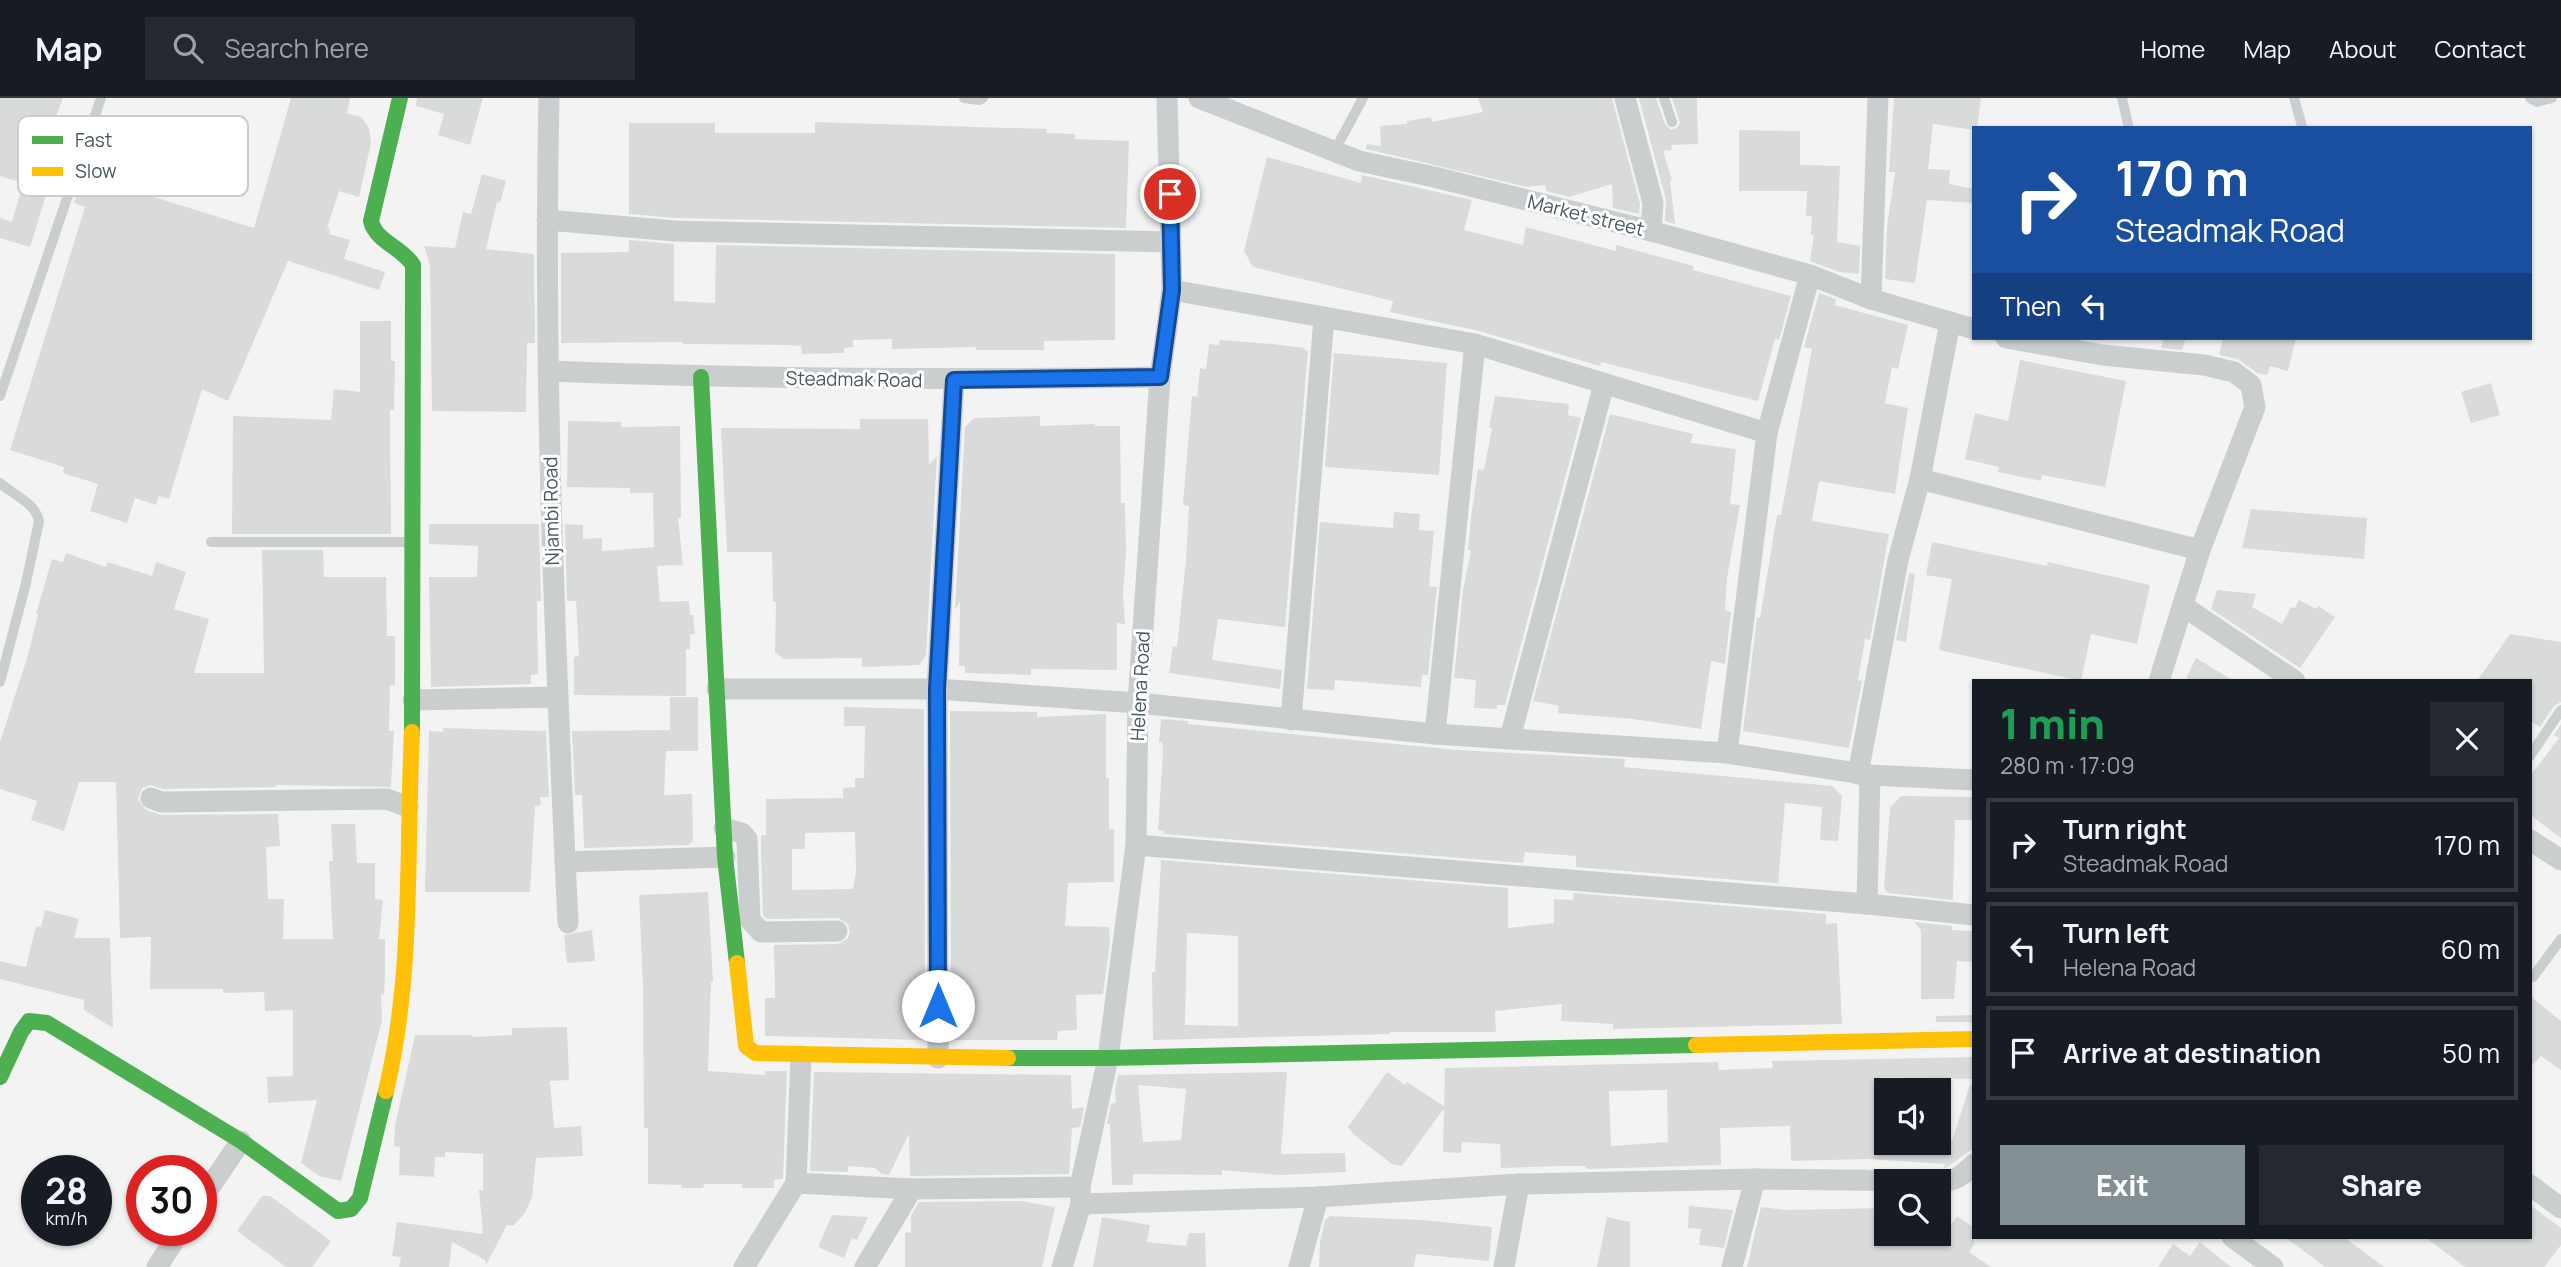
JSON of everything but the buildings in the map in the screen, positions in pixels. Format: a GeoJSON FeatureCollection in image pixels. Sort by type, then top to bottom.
{"type":"FeatureCollection","features":[{"type":"Feature","properties":{"kind":"street"},"geometry":{"type":"LineString","coordinates":[[0,1077],[29,1021],[47,1023],[240,1141],[338,1211],[351,1209],[360,1198],[397,1045],[407,925],[408,807],[413,701],[413,265],[403,250],[377,234],[372,228],[371,220],[400,98]]}},
{"type":"Feature","properties":{"kind":"street","name":"Njambi Road"},"geometry":{"type":"LineString","coordinates":[[549,98],[547,220],[552,573],[568,923]]}},
{"type":"Feature","properties":{"kind":"street","name":"Helena Road"},"geometry":{"type":"LineString","coordinates":[[1062,1267],[1080,1195],[1108,1058],[1136,845],[1138,703],[1160,377],[1172,290],[1167,98]]}},
{"type":"Feature","properties":{"kind":"street","name":"Market street"},"geometry":{"type":"LineString","coordinates":[[1199,98],[1359,161],[1651,231],[1810,275],[1871,299],[1972,328]]}},
{"type":"Feature","properties":{"kind":"street"},"geometry":{"type":"LineString","coordinates":[[1625,98],[1653,203],[1651,231]]}},
{"type":"Feature","properties":{"kind":"street"},"geometry":{"type":"LineString","coordinates":[[1871,299],[1878,98]]}},
{"type":"Feature","properties":{"kind":"street"},"geometry":{"type":"LineString","coordinates":[[547,220],[675,231],[1171,242]]}},
{"type":"Feature","properties":{"kind":"street"},"geometry":{"type":"LineString","coordinates":[[1727,753],[1767,433],[1810,275]]}},
{"type":"Feature","properties":{"kind":"street"},"geometry":{"type":"LineString","coordinates":[[1172,290],[1475,344],[1767,433]]}},
{"type":"Feature","properties":{"kind":"street"},"geometry":{"type":"LineString","coordinates":[[1291,720],[1324,318]]}},
{"type":"Feature","properties":{"kind":"street"},"geometry":{"type":"LineString","coordinates":[[1867,904],[1864,774],[1898,561],[1920,479],[1950,322]]}},
{"type":"Feature","properties":{"kind":"street"},"geometry":{"type":"LineString","coordinates":[[2017,340],[2103,355],[2204,365],[2234,372],[2251,385],[2255,407],[2200,550],[2160,679]]}},
{"type":"Feature","properties":{"kind":"street"},"geometry":{"type":"LineString","coordinates":[[1435,734],[1475,344]]}},
{"type":"Feature","properties":{"kind":"street","name":"Steadmak Road"},"geometry":{"type":"LineString","coordinates":[[548,371],[701,377],[954,380],[1160,377]]}},
{"type":"Feature","properties":{"kind":"street"},"geometry":{"type":"LineString","coordinates":[[701,377],[725,857],[746,1046],[755,1053],[939,1058],[1108,1058],[1972,1040]]}},
{"type":"Feature","properties":{"kind":"street"},"geometry":{"type":"LineString","coordinates":[[939,1058],[937,689],[954,380]]}},
{"type":"Feature","properties":{"kind":"street"},"geometry":{"type":"LineString","coordinates":[[1510,738],[1604,384]]}},
{"type":"Feature","properties":{"kind":"street"},"geometry":{"type":"LineString","coordinates":[[1920,479],[2200,550]]}},
{"type":"Feature","properties":{"kind":"street"},"geometry":{"type":"LineString","coordinates":[[2183,606],[2292,679]]}},
{"type":"Feature","properties":{"kind":"street"},"geometry":{"type":"LineString","coordinates":[[717,688],[937,689],[1138,703],[1435,734],[1727,753],[1864,774],[1972,780]]}},
{"type":"Feature","properties":{"kind":"street"},"geometry":{"type":"LineString","coordinates":[[413,701],[557,696]]}},
{"type":"Feature","properties":{"kind":"street"},"geometry":{"type":"LineString","coordinates":[[151,798],[161,802],[387,799],[408,807]]}},
{"type":"Feature","properties":{"kind":"street"},"geometry":{"type":"LineString","coordinates":[[724,828],[742,833],[747,839],[750,920],[761,932],[837,931]]}},
{"type":"Feature","properties":{"kind":"street"},"geometry":{"type":"LineString","coordinates":[[2532,840],[2561,860]]}},
{"type":"Feature","properties":{"kind":"street"},"geometry":{"type":"LineString","coordinates":[[1136,845],[1972,915]]}},
{"type":"Feature","properties":{"kind":"street"},"geometry":{"type":"LineString","coordinates":[[565,862],[725,857]]}},
{"type":"Feature","properties":{"kind":"street"},"geometry":{"type":"LineString","coordinates":[[744,1267],[796,1182],[802,1056]]}},
{"type":"Feature","properties":{"kind":"street"},"geometry":{"type":"LineString","coordinates":[[217,1176],[240,1141]]}},
{"type":"Feature","properties":{"kind":"street"},"geometry":{"type":"LineString","coordinates":[[1951,1182],[1972,1166]]}},
{"type":"Feature","properties":{"kind":"street"},"geometry":{"type":"LineString","coordinates":[[796,1182],[1080,1195],[1318,1197],[1519,1184],[1755,1179],[1874,1180]]}},
{"type":"Feature","properties":{"kind":"street"},"geometry":{"type":"LineString","coordinates":[[1732,1267],[1755,1179]]}},
{"type":"Feature","properties":{"kind":"street"},"geometry":{"type":"LineString","coordinates":[[1504,1267],[1519,1184]]}},
{"type":"Feature","properties":{"kind":"street"},"geometry":{"type":"LineString","coordinates":[[2532,1186],[2561,1208]]}},
{"type":"Feature","properties":{"kind":"street"},"geometry":{"type":"LineString","coordinates":[[865,1267],[912,1189]]}},
{"type":"Feature","properties":{"kind":"street"},"geometry":{"type":"LineString","coordinates":[[1299,1267],[1318,1197]]}},
{"type":"Feature","properties":{"kind":"street"},"geometry":{"type":"LineString","coordinates":[[2235,1239],[2273,1267]]}},
{"type":"Feature","properties":{"kind":"street"},"geometry":{"type":"LineString","coordinates":[[157,1267],[171,1246]]}},
{"type":"Feature","properties":{"kind":"lane"},"geometry":{"type":"LineString","coordinates":[[96,116],[102,98]]}},
{"type":"Feature","properties":{"kind":"lane"},"geometry":{"type":"LineString","coordinates":[[964,98],[983,98]]}},
{"type":"Feature","properties":{"kind":"lane"},"geometry":{"type":"LineString","coordinates":[[1334,152],[1363,98]]}},
{"type":"Feature","properties":{"kind":"lane"},"geometry":{"type":"LineString","coordinates":[[1664,98],[1672,122]]}},
{"type":"Feature","properties":{"kind":"lane"},"geometry":{"type":"LineString","coordinates":[[2122,98],[2128,124]]}},
{"type":"Feature","properties":{"kind":"lane"},"geometry":{"type":"LineString","coordinates":[[2294,98],[2302,126]]}},
{"type":"Feature","properties":{"kind":"lane"},"geometry":{"type":"LineString","coordinates":[[2530,98],[2537,102],[2552,98]]}},
{"type":"Feature","properties":{"kind":"lane"},"geometry":{"type":"LineString","coordinates":[[0,396],[68,196]]}},
{"type":"Feature","properties":{"kind":"lane"},"geometry":{"type":"LineString","coordinates":[[0,483],[31,505],[39,521],[0,682]]}},
{"type":"Feature","properties":{"kind":"lane"},"geometry":{"type":"LineString","coordinates":[[211,542],[411,542]]}},
{"type":"Feature","properties":{"kind":"lane"},"geometry":{"type":"LineString","coordinates":[[2532,753],[2561,710]]}},
{"type":"Feature","properties":{"kind":"lane"},"geometry":{"type":"LineString","coordinates":[[2533,977],[2561,939]]}},
{"type":"Feature","properties":{"kind":"traffic: fast"},"geometry":{"type":"LineString","coordinates":[[400,98],[371,221],[378,234],[413,265],[412,732]]}},
{"type":"Feature","properties":{"kind":"traffic: fast"},"geometry":{"type":"LineString","coordinates":[[701,377],[725,857],[737,963]]}},
{"type":"Feature","properties":{"kind":"traffic: fast"},"geometry":{"type":"LineString","coordinates":[[0,1077],[29,1021],[47,1023],[241,1141],[338,1211],[351,1209],[360,1198],[386,1091]]}},
{"type":"Feature","properties":{"kind":"traffic: fast"},"geometry":{"type":"LineString","coordinates":[[1008,1058],[1696,1045]]}},
{"type":"Feature","properties":{"kind":"traffic: slow"},"geometry":{"type":"LineString","coordinates":[[386,1091],[395,1047],[405,958],[412,732]]}},
{"type":"Feature","properties":{"kind":"traffic: slow"},"geometry":{"type":"LineString","coordinates":[[737,963],[746,1046],[755,1053],[1008,1058]]}},
{"type":"Feature","properties":{"kind":"traffic: slow"},"geometry":{"type":"LineString","coordinates":[[1696,1045],[1972,1039]]}},
{"type":"Feature","properties":{"kind":"route"},"geometry":{"type":"LineString","coordinates":[[938,1006],[937,689],[954,380],[1160,377],[1172,290],[1170,194]]}}]}
